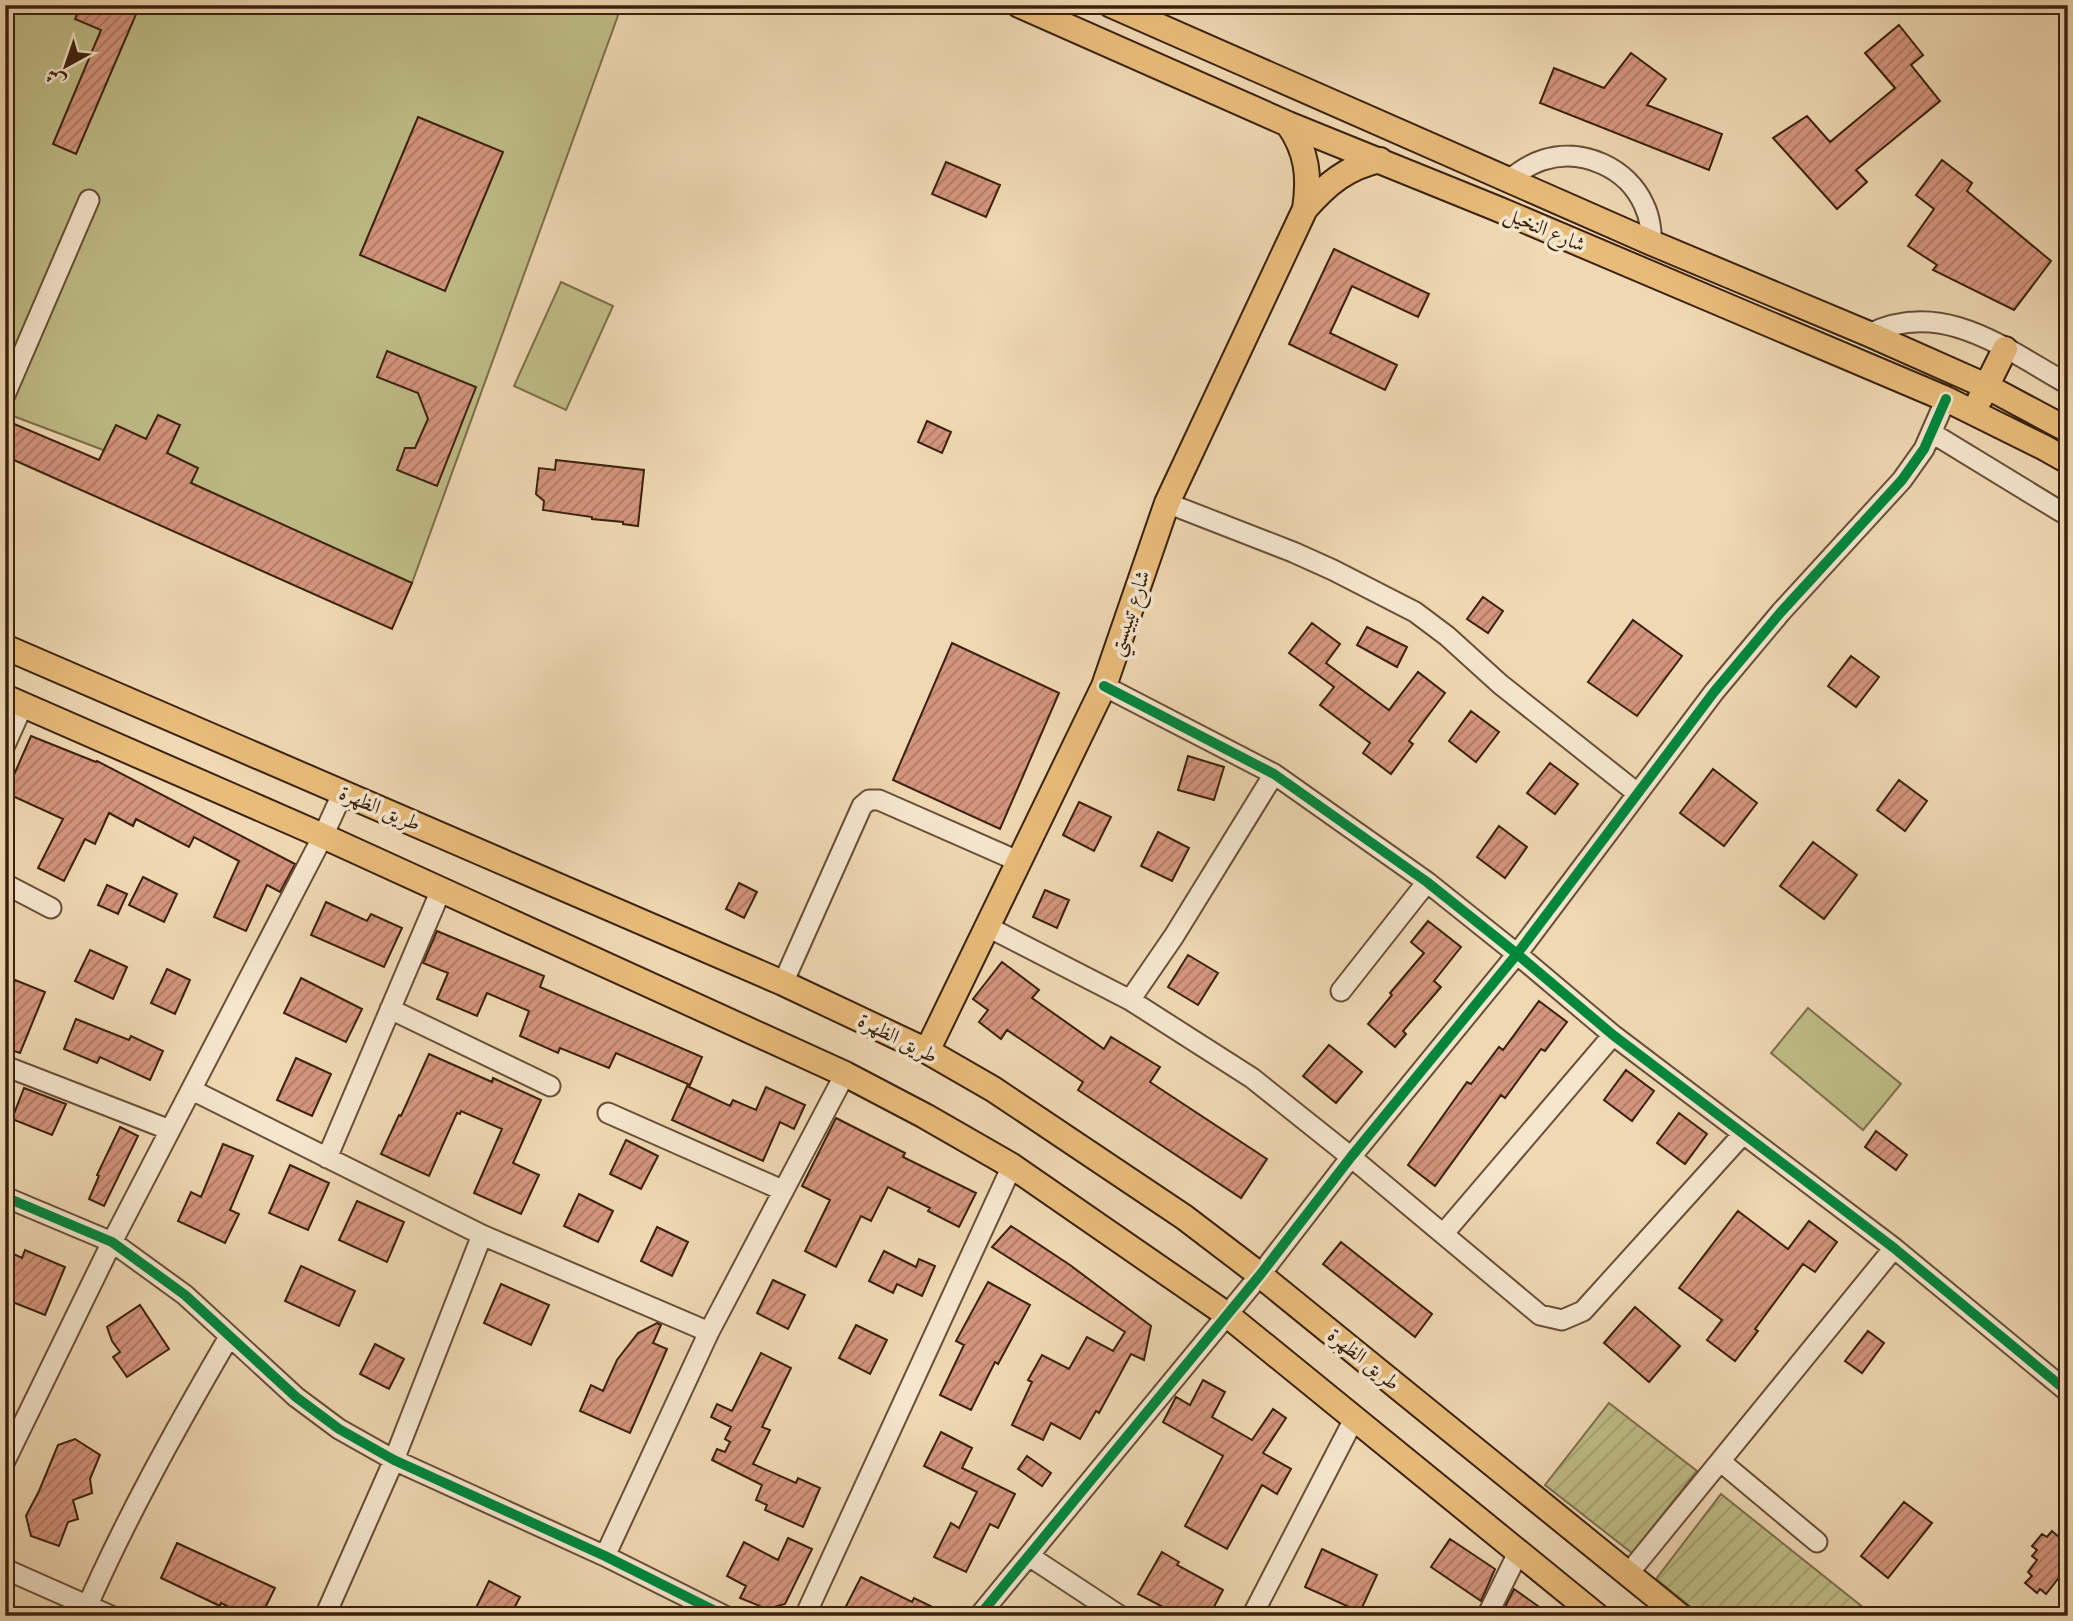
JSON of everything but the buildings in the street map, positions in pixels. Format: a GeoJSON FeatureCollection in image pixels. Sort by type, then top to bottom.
{"type":"FeatureCollection","features":[{"type":"Feature","properties":{"kind":"main road","name":"شارع النخيل"},"geometry":{"type":"LineString","coordinates":[[1019,5],[1288,124],[1498,209],[1947,399],[2068,461]]}},
{"type":"Feature","properties":{"kind":"main road","name":"شارع النخيل"},"geometry":{"type":"LineString","coordinates":[[1111,5],[1652,243],[1869,334],[1986,386],[2068,430]]}},
{"type":"Feature","properties":{"kind":"main road"},"geometry":{"type":"LineString","coordinates":[[1288,124],[1303,149],[1307,163],[1308,192],[1305,209]]}},
{"type":"Feature","properties":{"kind":"main road"},"geometry":{"type":"LineString","coordinates":[[1305,209],[1338,176],[1365,163],[1380,160]]}},
{"type":"Feature","properties":{"kind":"main road"},"geometry":{"type":"LineString","coordinates":[[1498,209],[1510,179]]}},
{"type":"Feature","properties":{"kind":"main road","name":"شارع تيبيستي"},"geometry":{"type":"LineString","coordinates":[[928,1052],[1104,686],[1167,503],[1305,209]]}},
{"type":"Feature","properties":{"kind":"main road"},"geometry":{"type":"LineString","coordinates":[[1973,412],[2005,349]]}},
{"type":"Feature","properties":{"kind":"main road","name":"طريق الظهرة"},"geometry":{"type":"LineString","coordinates":[[5,647],[783,983],[928,1052],[993,1089],[1184,1217],[1260,1275],[1680,1616]]}},
{"type":"Feature","properties":{"kind":"main road"},"geometry":{"type":"LineString","coordinates":[[14,701],[323,836],[845,1073],[1012,1166],[1226,1314],[1597,1616]]}},
{"type":"Feature","properties":{"kind":"street"},"geometry":{"type":"LineString","coordinates":[[1510,179],[1535,163],[1563,156],[1583,157],[1602,163],[1619,173],[1634,187],[1644,204],[1652,243]]}},
{"type":"Feature","properties":{"kind":"street"},"geometry":{"type":"LineString","coordinates":[[5,395],[89,200]]}},
{"type":"Feature","properties":{"kind":"street"},"geometry":{"type":"LineString","coordinates":[[1869,334],[1886,326],[1907,322],[1951,324],[1971,331],[2068,384]]}},
{"type":"Feature","properties":{"kind":"street"},"geometry":{"type":"LineString","coordinates":[[979,1616],[1260,1275],[1351,1157],[1517,954],[1714,692],[1781,612],[1902,480],[1924,449],[1947,399]]}},
{"type":"Feature","properties":{"kind":"street"},"geometry":{"type":"LineString","coordinates":[[1932,433],[2068,516]]}},
{"type":"Feature","properties":{"kind":"street"},"geometry":{"type":"LineString","coordinates":[[1167,503],[1303,556],[1415,612],[1637,793]]}},
{"type":"Feature","properties":{"kind":"street"},"geometry":{"type":"LineString","coordinates":[[1104,686],[1274,774],[1427,882],[1613,1035],[1894,1248],[2068,1392]]}},
{"type":"Feature","properties":{"kind":"street"},"geometry":{"type":"LineString","coordinates":[[5,745],[14,701]]}},
{"type":"Feature","properties":{"kind":"street"},"geometry":{"type":"LineString","coordinates":[[1130,1000],[1174,936],[1274,774]]}},
{"type":"Feature","properties":{"kind":"street"},"geometry":{"type":"LineString","coordinates":[[5,1461],[11,1432],[192,1090],[343,792]]}},
{"type":"Feature","properties":{"kind":"street"},"geometry":{"type":"LineString","coordinates":[[783,983],[863,806],[869,800],[879,800],[1020,862]]}},
{"type":"Feature","properties":{"kind":"street"},"geometry":{"type":"LineString","coordinates":[[1341,991],[1427,882]]}},
{"type":"Feature","properties":{"kind":"street"},"geometry":{"type":"LineString","coordinates":[[5,884],[51,908]]}},
{"type":"Feature","properties":{"kind":"street"},"geometry":{"type":"LineString","coordinates":[[327,1158],[442,890]]}},
{"type":"Feature","properties":{"kind":"street"},"geometry":{"type":"LineString","coordinates":[[988,927],[1130,1000],[1252,1078],[1444,1233],[1540,1315],[1562,1320],[1583,1311],[1743,1134]]}},
{"type":"Feature","properties":{"kind":"street"},"geometry":{"type":"LineString","coordinates":[[390,1009],[550,1086]]}},
{"type":"Feature","properties":{"kind":"street"},"geometry":{"type":"LineString","coordinates":[[1444,1233],[1613,1035]]}},
{"type":"Feature","properties":{"kind":"street"},"geometry":{"type":"LineString","coordinates":[[5,1066],[170,1130]]}},
{"type":"Feature","properties":{"kind":"street"},"geometry":{"type":"LineString","coordinates":[[605,1556],[709,1332],[845,1073]]}},
{"type":"Feature","properties":{"kind":"street"},"geometry":{"type":"LineString","coordinates":[[192,1090],[482,1235],[709,1332]]}},
{"type":"Feature","properties":{"kind":"street"},"geometry":{"type":"LineString","coordinates":[[608,1113],[782,1191]]}},
{"type":"Feature","properties":{"kind":"street"},"geometry":{"type":"LineString","coordinates":[[805,1616],[1012,1166]]}},
{"type":"Feature","properties":{"kind":"street"},"geometry":{"type":"LineString","coordinates":[[5,1197],[112,1242],[185,1295],[296,1397],[339,1429],[394,1460],[605,1556],[725,1616]]}},
{"type":"Feature","properties":{"kind":"street"},"geometry":{"type":"LineString","coordinates":[[325,1616],[394,1460],[482,1235]]}},
{"type":"Feature","properties":{"kind":"street"},"geometry":{"type":"LineString","coordinates":[[1628,1574],[1894,1248]]}},
{"type":"Feature","properties":{"kind":"street"},"geometry":{"type":"LineString","coordinates":[[85,1610],[170,1438],[229,1337]]}},
{"type":"Feature","properties":{"kind":"street"},"geometry":{"type":"LineString","coordinates":[[1252,1616],[1354,1419]]}},
{"type":"Feature","properties":{"kind":"street"},"geometry":{"type":"LineString","coordinates":[[1720,1461],[1817,1542]]}},
{"type":"Feature","properties":{"kind":"street"},"geometry":{"type":"LineString","coordinates":[[1487,1616],[1518,1553]]}},
{"type":"Feature","properties":{"kind":"street"},"geometry":{"type":"LineString","coordinates":[[1029,1556],[1120,1616]]}},
{"type":"Feature","properties":{"kind":"street"},"geometry":{"type":"LineString","coordinates":[[5,1569],[85,1610],[111,1616]]}},
{"type":"Feature","properties":{"kind":"shaded area"},"geometry":{"type":"Polygon","coordinates":[[[5,5],[610,5],[620,10],[412,583],[191,483],[5,413],[5,5]]]}},
{"type":"Feature","properties":{"kind":"shaded area"},"geometry":{"type":"Polygon","coordinates":[[[561,282],[613,306],[566,410],[514,386],[561,282]]]}},
{"type":"Feature","properties":{"kind":"shaded area"},"geometry":{"type":"Polygon","coordinates":[[[1808,1008],[1901,1084],[1863,1130],[1771,1053],[1808,1008]]]}},
{"type":"Feature","properties":{"kind":"shaded area"},"geometry":{"type":"Polygon","coordinates":[[[1609,1403],[1697,1471],[1632,1553],[1545,1485],[1609,1403]]]}},
{"type":"Feature","properties":{"kind":"shaded area"},"geometry":{"type":"Polygon","coordinates":[[[1721,1494],[1874,1616],[1702,1616],[1656,1579],[1721,1494]]]}},
{"type":"Feature","properties":{"kind":"cycle path"},"geometry":{"type":"LineString","coordinates":[[979,1616],[1260,1275],[1351,1157],[1517,954],[1714,692],[1781,612],[1902,480],[1924,449],[1946,399]]}},
{"type":"Feature","properties":{"kind":"cycle path"},"geometry":{"type":"LineString","coordinates":[[1104,686],[1274,774],[1427,882],[1613,1035],[1894,1248],[2068,1392]]}},
{"type":"Feature","properties":{"kind":"cycle path"},"geometry":{"type":"LineString","coordinates":[[5,1197],[112,1242],[185,1295],[296,1397],[339,1429],[394,1460],[605,1556],[725,1616]]}}]}
